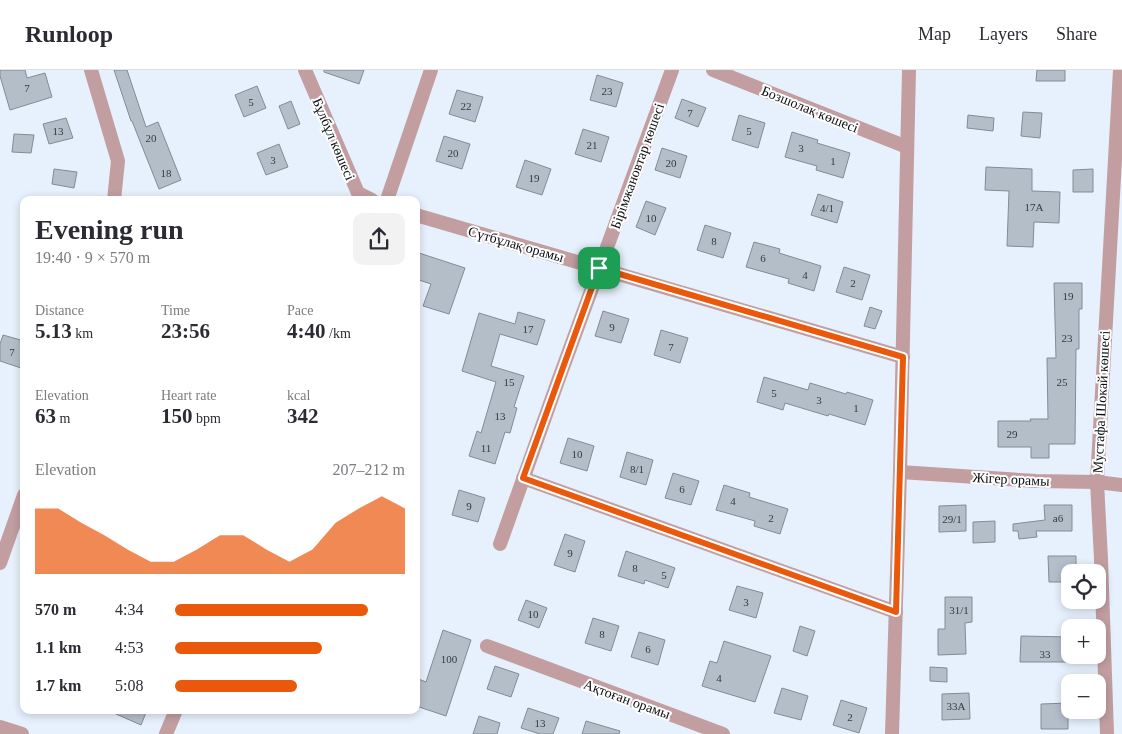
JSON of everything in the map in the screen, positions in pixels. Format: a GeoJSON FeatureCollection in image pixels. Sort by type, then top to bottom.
{"type":"FeatureCollection","features":[{"type":"Feature","properties":{"kind":"street"},"geometry":{"type":"LineString","coordinates":[[91,70],[118,161],[114,196]]}},
{"type":"Feature","properties":{"kind":"street","name":"Бұлбұл көшесі"},"geometry":{"type":"LineString","coordinates":[[305,70],[358,194],[363,196]]}},
{"type":"Feature","properties":{"kind":"street"},"geometry":{"type":"LineString","coordinates":[[389,196],[431,70]]}},
{"type":"Feature","properties":{"kind":"street","name":"Бірімжановтар көшесі"},"geometry":{"type":"LineString","coordinates":[[500,544],[672,70]]}},
{"type":"Feature","properties":{"kind":"street","name":"Бозшолақ көшесі"},"geometry":{"type":"LineString","coordinates":[[713,70],[907,147]]}},
{"type":"Feature","properties":{"kind":"street"},"geometry":{"type":"LineString","coordinates":[[892,734],[909,70]]}},
{"type":"Feature","properties":{"kind":"street","name":"Мустафа Шокай көшесі"},"geometry":{"type":"LineString","coordinates":[[1107,734],[1097,482],[1120,70]]}},
{"type":"Feature","properties":{"kind":"street","name":"Cүтбұлақ орамы"},"geometry":{"type":"LineString","coordinates":[[420,216],[903,357]]}},
{"type":"Feature","properties":{"kind":"street","name":"Жігер орамы"},"geometry":{"type":"LineString","coordinates":[[900,472],[1036,481],[1097,482],[1122,485]]}},
{"type":"Feature","properties":{"kind":"street"},"geometry":{"type":"LineString","coordinates":[[523,478],[896,612]]}},
{"type":"Feature","properties":{"kind":"street"},"geometry":{"type":"LineString","coordinates":[[0,563],[20,506]]}},
{"type":"Feature","properties":{"kind":"street","name":"Ақтоған орамы"},"geometry":{"type":"LineString","coordinates":[[487,646],[723,734]]}},
{"type":"Feature","properties":{"kind":"street"},"geometry":{"type":"LineString","coordinates":[[166,734],[174,714]]}},
{"type":"Feature","properties":{"kind":"street"},"geometry":{"type":"LineString","coordinates":[[0,727],[22,734]]}},
{"type":"Feature","properties":{"kind":"building"},"geometry":{"type":"Polygon","coordinates":[[[0,70],[25,70],[27,78],[45,73],[52,97],[10,110],[0,70]]]}},
{"type":"Feature","properties":{"kind":"building"},"geometry":{"type":"Polygon","coordinates":[[[114,70],[127,70],[146,127],[158,122],[181,180],[159,189],[131,121],[114,70]]]}},
{"type":"Feature","properties":{"kind":"building"},"geometry":{"type":"Polygon","coordinates":[[[324,70],[364,70],[359,84],[324,72],[324,70]]]}},
{"type":"Feature","properties":{"kind":"building"},"geometry":{"type":"Polygon","coordinates":[[[1037,70],[1065,70],[1065,81],[1036,81],[1037,70]]]}},
{"type":"Feature","properties":{"kind":"building"},"geometry":{"type":"Polygon","coordinates":[[[597,75],[623,83],[616,107],[590,100],[597,75]]]}},
{"type":"Feature","properties":{"kind":"building"},"geometry":{"type":"Polygon","coordinates":[[[257,86],[266,108],[244,117],[235,95],[257,86]]]}},
{"type":"Feature","properties":{"kind":"building"},"geometry":{"type":"Polygon","coordinates":[[[457,90],[483,97],[475,122],[449,114],[457,90]]]}},
{"type":"Feature","properties":{"kind":"building"},"geometry":{"type":"Polygon","coordinates":[[[682,99],[706,108],[698,127],[675,118],[682,99]]]}},
{"type":"Feature","properties":{"kind":"building"},"geometry":{"type":"Polygon","coordinates":[[[291,101],[300,124],[288,129],[279,106],[291,101]]]}},
{"type":"Feature","properties":{"kind":"building"},"geometry":{"type":"Polygon","coordinates":[[[1023,112],[1042,113],[1040,138],[1021,136],[1023,112]]]}},
{"type":"Feature","properties":{"kind":"building"},"geometry":{"type":"Polygon","coordinates":[[[739,115],[765,123],[758,148],[732,140],[739,115]]]}},
{"type":"Feature","properties":{"kind":"building"},"geometry":{"type":"Polygon","coordinates":[[[968,115],[994,118],[993,131],[967,128],[968,115]]]}},
{"type":"Feature","properties":{"kind":"building"},"geometry":{"type":"Polygon","coordinates":[[[66,118],[73,138],[49,144],[43,124],[66,118]]]}},
{"type":"Feature","properties":{"kind":"building"},"geometry":{"type":"Polygon","coordinates":[[[583,129],[609,137],[601,162],[575,154],[583,129]]]}},
{"type":"Feature","properties":{"kind":"building"},"geometry":{"type":"Polygon","coordinates":[[[792,132],[818,140],[817,143],[850,153],[843,178],[816,170],[817,166],[785,157],[792,132]]]}},
{"type":"Feature","properties":{"kind":"building"},"geometry":{"type":"Polygon","coordinates":[[[14,134],[34,135],[31,153],[12,152],[14,134]]]}},
{"type":"Feature","properties":{"kind":"building"},"geometry":{"type":"Polygon","coordinates":[[[444,136],[470,144],[462,169],[436,161],[444,136]]]}},
{"type":"Feature","properties":{"kind":"building"},"geometry":{"type":"Polygon","coordinates":[[[279,144],[288,167],[266,175],[257,153],[279,144]]]}},
{"type":"Feature","properties":{"kind":"building"},"geometry":{"type":"Polygon","coordinates":[[[662,148],[687,156],[680,178],[655,170],[662,148]]]}},
{"type":"Feature","properties":{"kind":"building"},"geometry":{"type":"Polygon","coordinates":[[[525,160],[551,169],[542,195],[516,187],[525,160]]]}},
{"type":"Feature","properties":{"kind":"building"},"geometry":{"type":"Polygon","coordinates":[[[986,167],[1032,169],[1032,191],[1060,192],[1059,223],[1034,222],[1033,247],[1007,246],[1009,191],[985,190],[986,167]]]}},
{"type":"Feature","properties":{"kind":"building"},"geometry":{"type":"Polygon","coordinates":[[[54,169],[77,172],[74,188],[52,184],[54,169]]]}},
{"type":"Feature","properties":{"kind":"building"},"geometry":{"type":"Polygon","coordinates":[[[1093,169],[1093,192],[1073,192],[1073,170],[1093,169]]]}},
{"type":"Feature","properties":{"kind":"building"},"geometry":{"type":"Polygon","coordinates":[[[818,194],[843,202],[837,223],[811,215],[818,194]]]}},
{"type":"Feature","properties":{"kind":"building"},"geometry":{"type":"Polygon","coordinates":[[[646,201],[666,208],[655,235],[636,227],[646,201]]]}},
{"type":"Feature","properties":{"kind":"building"},"geometry":{"type":"Polygon","coordinates":[[[705,225],[731,233],[723,258],[697,250],[705,225]]]}},
{"type":"Feature","properties":{"kind":"building"},"geometry":{"type":"Polygon","coordinates":[[[754,242],[780,249],[779,253],[821,266],[814,291],[788,283],[789,279],[746,267],[754,242]]]}},
{"type":"Feature","properties":{"kind":"building"},"geometry":{"type":"Polygon","coordinates":[[[420,253],[465,268],[449,314],[423,306],[431,284],[420,280],[420,253]]]}},
{"type":"Feature","properties":{"kind":"building"},"geometry":{"type":"Polygon","coordinates":[[[844,267],[870,275],[862,300],[836,292],[844,267]]]}},
{"type":"Feature","properties":{"kind":"building"},"geometry":{"type":"Polygon","coordinates":[[[1054,283],[1082,283],[1082,309],[1079,309],[1079,349],[1076,349],[1075,444],[1049,444],[1049,458],[1031,458],[1031,447],[998,447],[998,421],[1048,419],[1047,358],[1056,358],[1054,283]]]}},
{"type":"Feature","properties":{"kind":"building"},"geometry":{"type":"Polygon","coordinates":[[[870,307],[882,311],[875,329],[864,326],[870,307]]]}},
{"type":"Feature","properties":{"kind":"building"},"geometry":{"type":"Polygon","coordinates":[[[603,311],[629,319],[621,343],[595,336],[603,311]]]}},
{"type":"Feature","properties":{"kind":"building"},"geometry":{"type":"Polygon","coordinates":[[[518,312],[545,320],[537,345],[500,334],[491,366],[524,376],[514,407],[517,408],[510,433],[505,432],[495,464],[469,456],[477,431],[481,433],[496,382],[462,371],[479,313],[515,324],[518,312]]]}},
{"type":"Feature","properties":{"kind":"building"},"geometry":{"type":"Polygon","coordinates":[[[661,330],[688,338],[680,363],[654,355],[661,330]]]}},
{"type":"Feature","properties":{"kind":"building"},"geometry":{"type":"Polygon","coordinates":[[[3,335],[20,340],[20,368],[0,361],[0,344],[3,335]]]}},
{"type":"Feature","properties":{"kind":"building"},"geometry":{"type":"Polygon","coordinates":[[[764,377],[808,390],[810,383],[873,400],[865,425],[785,403],[783,410],[757,402],[764,377]]]}},
{"type":"Feature","properties":{"kind":"building"},"geometry":{"type":"Polygon","coordinates":[[[568,438],[594,446],[587,471],[560,463],[568,438]]]}},
{"type":"Feature","properties":{"kind":"building"},"geometry":{"type":"Polygon","coordinates":[[[627,452],[653,460],[646,485],[620,477],[627,452]]]}},
{"type":"Feature","properties":{"kind":"building"},"geometry":{"type":"Polygon","coordinates":[[[673,473],[699,481],[691,505],[665,498],[673,473]]]}},
{"type":"Feature","properties":{"kind":"building"},"geometry":{"type":"Polygon","coordinates":[[[724,485],[750,493],[749,497],[788,509],[780,534],[754,526],[755,521],[716,510],[724,485]]]}},
{"type":"Feature","properties":{"kind":"building"},"geometry":{"type":"Polygon","coordinates":[[[459,490],[485,498],[478,522],[452,515],[459,490]]]}},
{"type":"Feature","properties":{"kind":"building"},"geometry":{"type":"Polygon","coordinates":[[[966,505],[966,531],[939,532],[939,506],[966,505]]]}},
{"type":"Feature","properties":{"kind":"building"},"geometry":{"type":"Polygon","coordinates":[[[1044,505],[1072,505],[1072,531],[1036,531],[1037,537],[1019,539],[1018,531],[1013,531],[1013,524],[1045,520],[1044,505]]]}},
{"type":"Feature","properties":{"kind":"building"},"geometry":{"type":"Polygon","coordinates":[[[995,521],[995,542],[973,543],[973,522],[995,521]]]}},
{"type":"Feature","properties":{"kind":"building"},"geometry":{"type":"Polygon","coordinates":[[[565,534],[585,541],[575,572],[554,565],[565,534]]]}},
{"type":"Feature","properties":{"kind":"building"},"geometry":{"type":"Polygon","coordinates":[[[626,551],[675,568],[668,588],[645,580],[644,584],[618,576],[626,551]]]}},
{"type":"Feature","properties":{"kind":"building"},"geometry":{"type":"Polygon","coordinates":[[[1048,556],[1076,556],[1076,564],[1061,564],[1061,582],[1049,582],[1048,556]]]}},
{"type":"Feature","properties":{"kind":"building"},"geometry":{"type":"Polygon","coordinates":[[[737,586],[763,593],[756,618],[729,610],[737,586]]]}},
{"type":"Feature","properties":{"kind":"building"},"geometry":{"type":"Polygon","coordinates":[[[945,597],[972,597],[972,622],[965,623],[966,654],[938,655],[938,629],[945,629],[945,597]]]}},
{"type":"Feature","properties":{"kind":"building"},"geometry":{"type":"Polygon","coordinates":[[[526,600],[547,608],[539,628],[518,620],[526,600]]]}},
{"type":"Feature","properties":{"kind":"building"},"geometry":{"type":"Polygon","coordinates":[[[593,618],[619,626],[611,651],[585,643],[593,618]]]}},
{"type":"Feature","properties":{"kind":"building"},"geometry":{"type":"Polygon","coordinates":[[[800,626],[815,631],[807,656],[793,651],[800,626]]]}},
{"type":"Feature","properties":{"kind":"building"},"geometry":{"type":"Polygon","coordinates":[[[443,630],[471,640],[446,716],[420,707],[420,680],[426,682],[443,630]]]}},
{"type":"Feature","properties":{"kind":"building"},"geometry":{"type":"Polygon","coordinates":[[[639,632],[665,640],[658,665],[631,657],[639,632]]]}},
{"type":"Feature","properties":{"kind":"building"},"geometry":{"type":"Polygon","coordinates":[[[1021,636],[1061,637],[1061,662],[1020,662],[1021,636]]]}},
{"type":"Feature","properties":{"kind":"building"},"geometry":{"type":"Polygon","coordinates":[[[724,641],[771,656],[755,702],[702,686],[710,661],[717,663],[724,641]]]}},
{"type":"Feature","properties":{"kind":"building"},"geometry":{"type":"Polygon","coordinates":[[[495,666],[519,674],[511,697],[487,689],[495,666]]]}},
{"type":"Feature","properties":{"kind":"building"},"geometry":{"type":"Polygon","coordinates":[[[930,667],[947,668],[947,682],[930,681],[930,667]]]}},
{"type":"Feature","properties":{"kind":"building"},"geometry":{"type":"Polygon","coordinates":[[[782,688],[808,696],[801,720],[774,713],[782,688]]]}},
{"type":"Feature","properties":{"kind":"building"},"geometry":{"type":"Polygon","coordinates":[[[969,693],[970,719],[942,720],[942,694],[969,693]]]}},
{"type":"Feature","properties":{"kind":"building"},"geometry":{"type":"Polygon","coordinates":[[[841,700],[867,708],[859,733],[833,725],[841,700]]]}},
{"type":"Feature","properties":{"kind":"building"},"geometry":{"type":"Polygon","coordinates":[[[1061,703],[1061,719],[1068,719],[1068,729],[1041,729],[1041,704],[1061,703]]]}},
{"type":"Feature","properties":{"kind":"building"},"geometry":{"type":"Polygon","coordinates":[[[528,708],[559,718],[553,734],[540,734],[521,728],[528,708]]]}},
{"type":"Feature","properties":{"kind":"building"},"geometry":{"type":"Polygon","coordinates":[[[116,714],[145,714],[141,725],[116,714]]]}},
{"type":"Feature","properties":{"kind":"building"},"geometry":{"type":"Polygon","coordinates":[[[479,716],[500,723],[497,734],[473,734],[479,716]]]}},
{"type":"Feature","properties":{"kind":"building"},"geometry":{"type":"Polygon","coordinates":[[[586,721],[620,731],[619,734],[582,734],[586,721]]]}},
{"type":"Feature","properties":{"kind":"route"},"geometry":{"type":"LineString","coordinates":[[599,268],[903,357],[896,612],[523,478],[599,268]]}}]}
